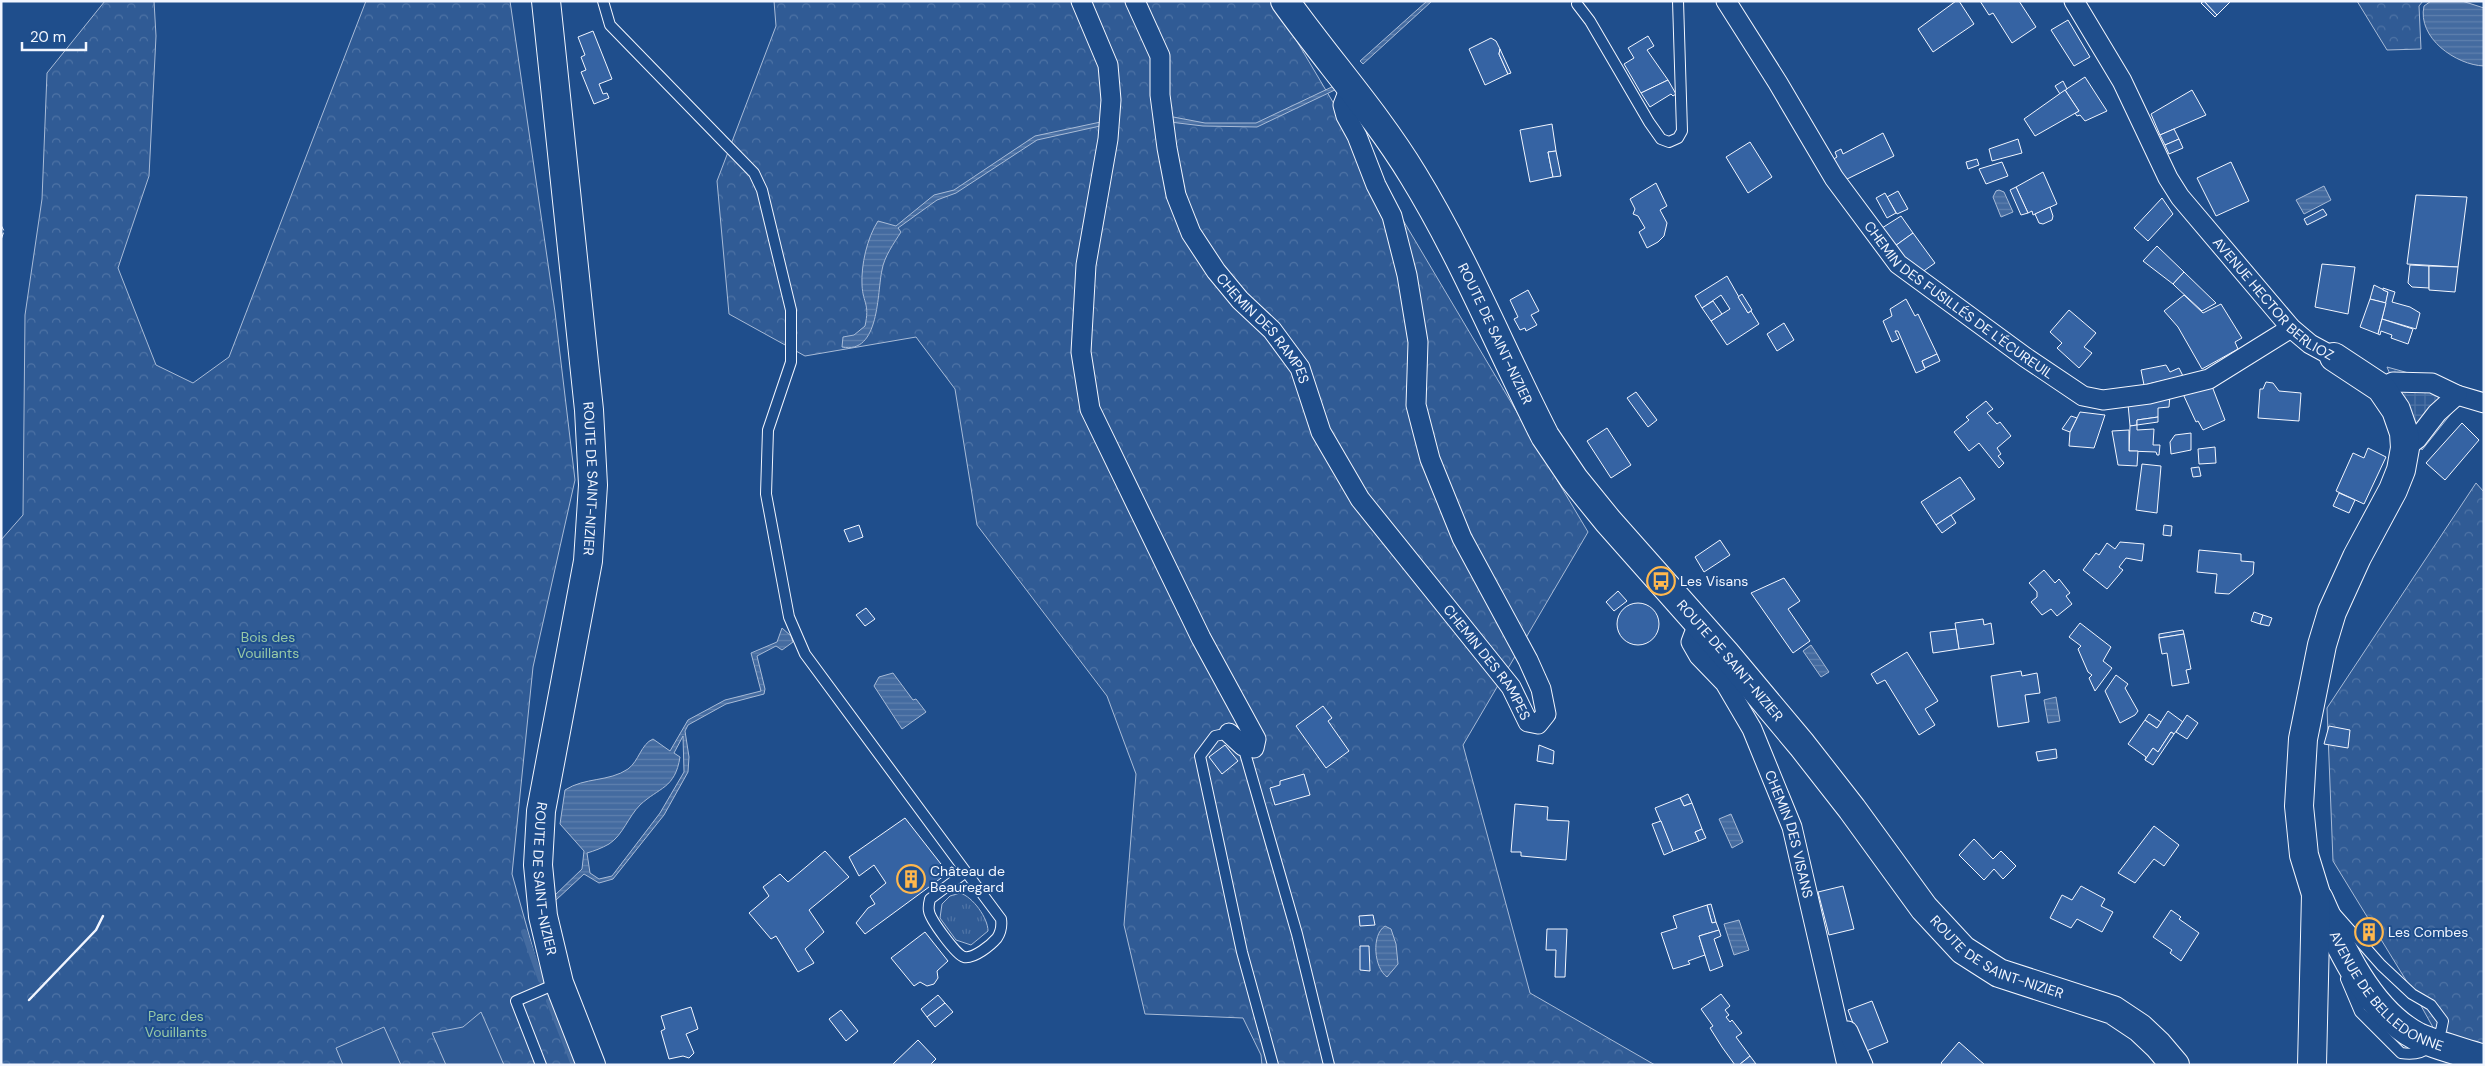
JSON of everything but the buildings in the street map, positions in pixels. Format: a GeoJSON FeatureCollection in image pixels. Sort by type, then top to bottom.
{"type":"FeatureCollection","features":[{"type":"Feature","properties":{"kind":"main road","name":"ROUTE DE SAINT-NIZIER"},"geometry":{"type":"LineString","coordinates":[[546,1],[589,410],[593,485],[588,561],[541,811],[539,892],[559,983],[591,1065]]}},
{"type":"Feature","properties":{"kind":"main road","name":"ROUTE DE SAINT-NIZIER"},"geometry":{"type":"LineString","coordinates":[[1286,1],[1383,130],[1418,183],[1537,420],[1559,458],[1608,521],[1702,627],[1808,752],[1924,908],[1963,950],[1999,973],[2114,1010],[2140,1028],[2158,1044],[2175,1065]]}},
{"type":"Feature","properties":{"kind":"main road","name":"AVENUE HECTOR BERLIOZ"},"geometry":{"type":"LineString","coordinates":[[2316,894],[2304,855],[2299,806],[2303,739],[2322,645],[2332,612],[2353,564],[2393,490],[2401,470],[2405,448],[2404,433],[2396,410],[2381,388],[2334,358]]}},
{"type":"Feature","properties":{"kind":"main road","name":"AVENUE DE BELLEDONNE"},"geometry":{"type":"LineString","coordinates":[[2316,894],[2341,948],[2366,989],[2393,1018],[2418,1037],[2484,1059]]}},
{"type":"Feature","properties":{"kind":"main road"},"geometry":{"type":"LineString","coordinates":[[2312,1065],[2316,894]]}},
{"type":"Feature","properties":{"kind":"street"},"geometry":{"type":"LineString","coordinates":[[1081,1],[1108,65],[1111,100],[1108,139],[1086,265],[1081,352],[1090,410],[1201,638],[1256,739],[1254,748],[1236,740]]}},
{"type":"Feature","properties":{"kind":"street","name":"CHEMIN DES RAMPES"},"geometry":{"type":"LineString","coordinates":[[1135,1],[1160,56],[1160,95],[1166,139],[1176,195],[1191,234],[1216,271],[1240,300],[1272,330],[1300,368],[1321,432],[1360,499],[1511,687],[1528,722],[1538,724],[1546,714],[1541,689],[1528,660],[1462,538],[1430,459],[1416,405],[1418,342],[1407,275],[1392,216],[1376,185],[1357,136],[1346,116],[1343,105],[1350,87]]}},
{"type":"Feature","properties":{"kind":"street","name":"CHEMIN DES FUSILLÉS DE L'ÉCUREUIL"},"geometry":{"type":"LineString","coordinates":[[1726,1],[1778,83],[1834,178],[1898,264],[2025,358],[2083,396],[2103,400],[2149,394],[2209,379],[2291,328]]}},
{"type":"Feature","properties":{"kind":"street","name":"AVENUE HECTOR BERLIOZ"},"geometry":{"type":"LineString","coordinates":[[2074,1],[2122,81],[2168,178],[2180,197],[2198,221],[2291,328],[2310,344],[2334,358]]}},
{"type":"Feature","properties":{"kind":"street"},"geometry":{"type":"LineString","coordinates":[[2381,388],[2393,382],[2432,382],[2457,395],[2484,402]]}},
{"type":"Feature","properties":{"kind":"street"},"geometry":{"type":"LineString","coordinates":[[2405,448],[2417,439],[2437,413],[2457,395]]}},
{"type":"Feature","properties":{"kind":"street","name":"CHEMIN DES VISANS"},"geometry":{"type":"LineString","coordinates":[[1702,627],[1694,634],[1691,642],[1699,656],[1725,683],[1752,729],[1792,827],[1817,928],[1847,1065]]}},
{"type":"Feature","properties":{"kind":"street"},"geometry":{"type":"LineString","coordinates":[[1827,979],[1863,1065]]}},
{"type":"Feature","properties":{"kind":"lane"},"geometry":{"type":"LineString","coordinates":[[603,1],[610,25],[754,173],[762,190],[791,310],[791,362],[768,430],[766,461],[766,494],[789,617],[805,654],[1001,919],[1002,928],[996,938],[972,957],[964,957],[958,953],[933,921],[928,910],[930,899],[966,872]]}},
{"type":"Feature","properties":{"kind":"lane"},"geometry":{"type":"LineString","coordinates":[[1577,4],[1590,20],[1649,122],[1661,139],[1669,142],[1678,138],[1682,131],[1678,1]]}},
{"type":"Feature","properties":{"kind":"lane"},"geometry":{"type":"LineString","coordinates":[[1273,1065],[1242,952],[1200,756],[1215,736],[1236,740],[1297,934],[1330,1065]]}},
{"type":"Feature","properties":{"kind":"lane"},"geometry":{"type":"LineString","coordinates":[[2316,894],[2381,965],[2412,994],[2431,1004],[2442,1020],[2441,1032],[2435,1042]]}},
{"type":"Feature","properties":{"kind":"lane"},"geometry":{"type":"LineString","coordinates":[[541,1065],[516,1001],[559,983]]}},
{"type":"Feature","properties":{"kind":"green space","name":"Bois des Vouillants"},"geometry":{"type":"Polygon","coordinates":[[[105,1],[154,1],[156,36],[149,176],[118,268],[156,365],[193,383],[229,357],[366,1],[510,1],[555,312],[575,480],[533,667],[512,874],[538,967],[577,1065],[1,1065],[1,540],[23,515],[25,315],[42,199],[47,73],[105,1]]]}},
{"type":"Feature","properties":{"kind":"green space"},"geometry":{"type":"Polygon","coordinates":[[[774,1],[1273,1],[1588,532],[1463,745],[1530,993],[1655,1065],[1262,1065],[1261,1055],[1243,1018],[1145,1014],[1124,925],[1136,774],[1107,696],[977,525],[955,389],[916,337],[805,356],[729,314],[717,181],[776,26],[774,1]]]}},
{"type":"Feature","properties":{"kind":"green space"},"geometry":{"type":"Polygon","coordinates":[[[2357,1],[2423,1],[2419,6],[2421,49],[2387,50],[2357,1]]]}},
{"type":"Feature","properties":{"kind":"green space"},"geometry":{"type":"Polygon","coordinates":[[[2476,483],[2484,492],[2484,1065],[2454,1065],[2415,995],[2333,861],[2327,708],[2476,483]]]}},
{"type":"Feature","properties":{"kind":"green space"},"geometry":{"type":"Polygon","coordinates":[[[960,893],[975,903],[983,914],[987,926],[988,931],[971,945],[956,940],[940,918],[942,904],[950,896],[960,893]]]}},
{"type":"Feature","properties":{"kind":"shaded area"},"geometry":{"type":"Polygon","coordinates":[[[1427,1],[1432,1],[1363,64],[1360,61],[1427,1]]]}},
{"type":"Feature","properties":{"kind":"shaded area"},"geometry":{"type":"Polygon","coordinates":[[[2431,1],[2462,1],[2484,8],[2484,66],[2462,61],[2441,48],[2433,39],[2426,29],[2423,18],[2424,6],[2431,1]]]}},
{"type":"Feature","properties":{"kind":"shaded area"},"geometry":{"type":"Polygon","coordinates":[[[1336,85],[1339,88],[1257,127],[1203,126],[1170,122],[1168,116],[1205,123],[1256,123],[1336,85]]]}},
{"type":"Feature","properties":{"kind":"shaded area"},"geometry":{"type":"Polygon","coordinates":[[[1110,120],[1109,124],[1037,140],[956,193],[937,200],[898,228],[901,232],[883,265],[877,306],[870,332],[864,341],[854,347],[842,347],[843,337],[854,335],[865,326],[867,308],[862,285],[865,252],[878,221],[896,226],[934,195],[954,190],[1035,136],[1110,120]]]}},
{"type":"Feature","properties":{"kind":"shaded area"},"geometry":{"type":"Polygon","coordinates":[[[2324,186],[2331,200],[2304,214],[2296,200],[2324,186]]]}},
{"type":"Feature","properties":{"kind":"shaded area"},"geometry":{"type":"Polygon","coordinates":[[[1996,191],[2004,192],[2013,212],[2001,217],[1993,197],[1996,191]]]}},
{"type":"Feature","properties":{"kind":"shaded area"},"geometry":{"type":"Polygon","coordinates":[[[2387,367],[2470,390],[2422,450],[2417,439],[2387,367]]]}},
{"type":"Feature","properties":{"kind":"shaded area"},"geometry":{"type":"Polygon","coordinates":[[[782,628],[791,636],[793,642],[782,650],[776,646],[757,656],[765,689],[764,694],[726,704],[688,725],[685,731],[689,757],[688,772],[664,815],[613,879],[599,883],[584,874],[556,900],[553,897],[582,869],[584,851],[560,824],[565,790],[581,783],[613,776],[628,769],[649,741],[653,739],[670,751],[688,720],[725,700],[761,691],[751,653],[777,642],[782,628]],[[683,736],[674,753],[680,757],[678,768],[670,782],[640,805],[614,840],[604,847],[587,853],[590,873],[599,879],[612,876],[660,813],[684,772],[683,736]]]}},
{"type":"Feature","properties":{"kind":"shaded area"},"geometry":{"type":"Polygon","coordinates":[[[1811,645],[1829,672],[1821,677],[1803,651],[1811,645]]]}},
{"type":"Feature","properties":{"kind":"shaded area"},"geometry":{"type":"Polygon","coordinates":[[[893,673],[913,700],[916,699],[926,712],[902,729],[874,686],[879,677],[893,673]]]}},
{"type":"Feature","properties":{"kind":"shaded area"},"geometry":{"type":"Polygon","coordinates":[[[2056,697],[2060,721],[2048,723],[2044,700],[2056,697]]]}},
{"type":"Feature","properties":{"kind":"shaded area"},"geometry":{"type":"Polygon","coordinates":[[[1731,814],[1743,842],[1732,848],[1719,819],[1731,814]]]}},
{"type":"Feature","properties":{"kind":"shaded area"},"geometry":{"type":"Polygon","coordinates":[[[1739,920],[1749,950],[1734,955],[1724,924],[1739,920]]]}},
{"type":"Feature","properties":{"kind":"shaded area"},"geometry":{"type":"Polygon","coordinates":[[[1385,926],[1391,929],[1396,944],[1398,964],[1387,977],[1379,966],[1376,951],[1378,936],[1385,926]]]}},
{"type":"Feature","properties":{"kind":"shaded area"},"geometry":{"type":"Polygon","coordinates":[[[481,1012],[504,1065],[446,1065],[432,1033],[463,1027],[481,1012]]]}},
{"type":"Feature","properties":{"kind":"shaded area"},"geometry":{"type":"Polygon","coordinates":[[[384,1027],[401,1065],[343,1065],[336,1048],[384,1027]]]}},
{"type":"Feature","properties":{"kind":"waterway"},"geometry":{"type":"LineString","coordinates":[[524,932],[541,980]]}},
{"type":"Feature","properties":{"kind":"waterway"},"geometry":{"type":"LineString","coordinates":[[549,1001],[574,1065]]}},
{"type":"Feature","properties":{"kind":"fence"},"geometry":{"type":"LineString","coordinates":[[1,225],[4,231],[1,240]]}},
{"type":"Feature","properties":{"kind":"wall"},"geometry":{"type":"LineString","coordinates":[[29,1000],[96,930],[103,916]]}},
{"type":"Feature","properties":{"kind":"place","name":"Les Visans"},"geometry":{"type":"Point","coordinates":[1661,581]}},
{"type":"Feature","properties":{"kind":"place","name":"Château de Beauregard"},"geometry":{"type":"Point","coordinates":[911,879]}},
{"type":"Feature","properties":{"kind":"place","name":"Les Combes"},"geometry":{"type":"Point","coordinates":[2369,932]}},
{"type":"Feature","properties":{"kind":"park label","name":"Parc des Vouillants"},"geometry":{"type":"Point","coordinates":[176,1024]}}]}
